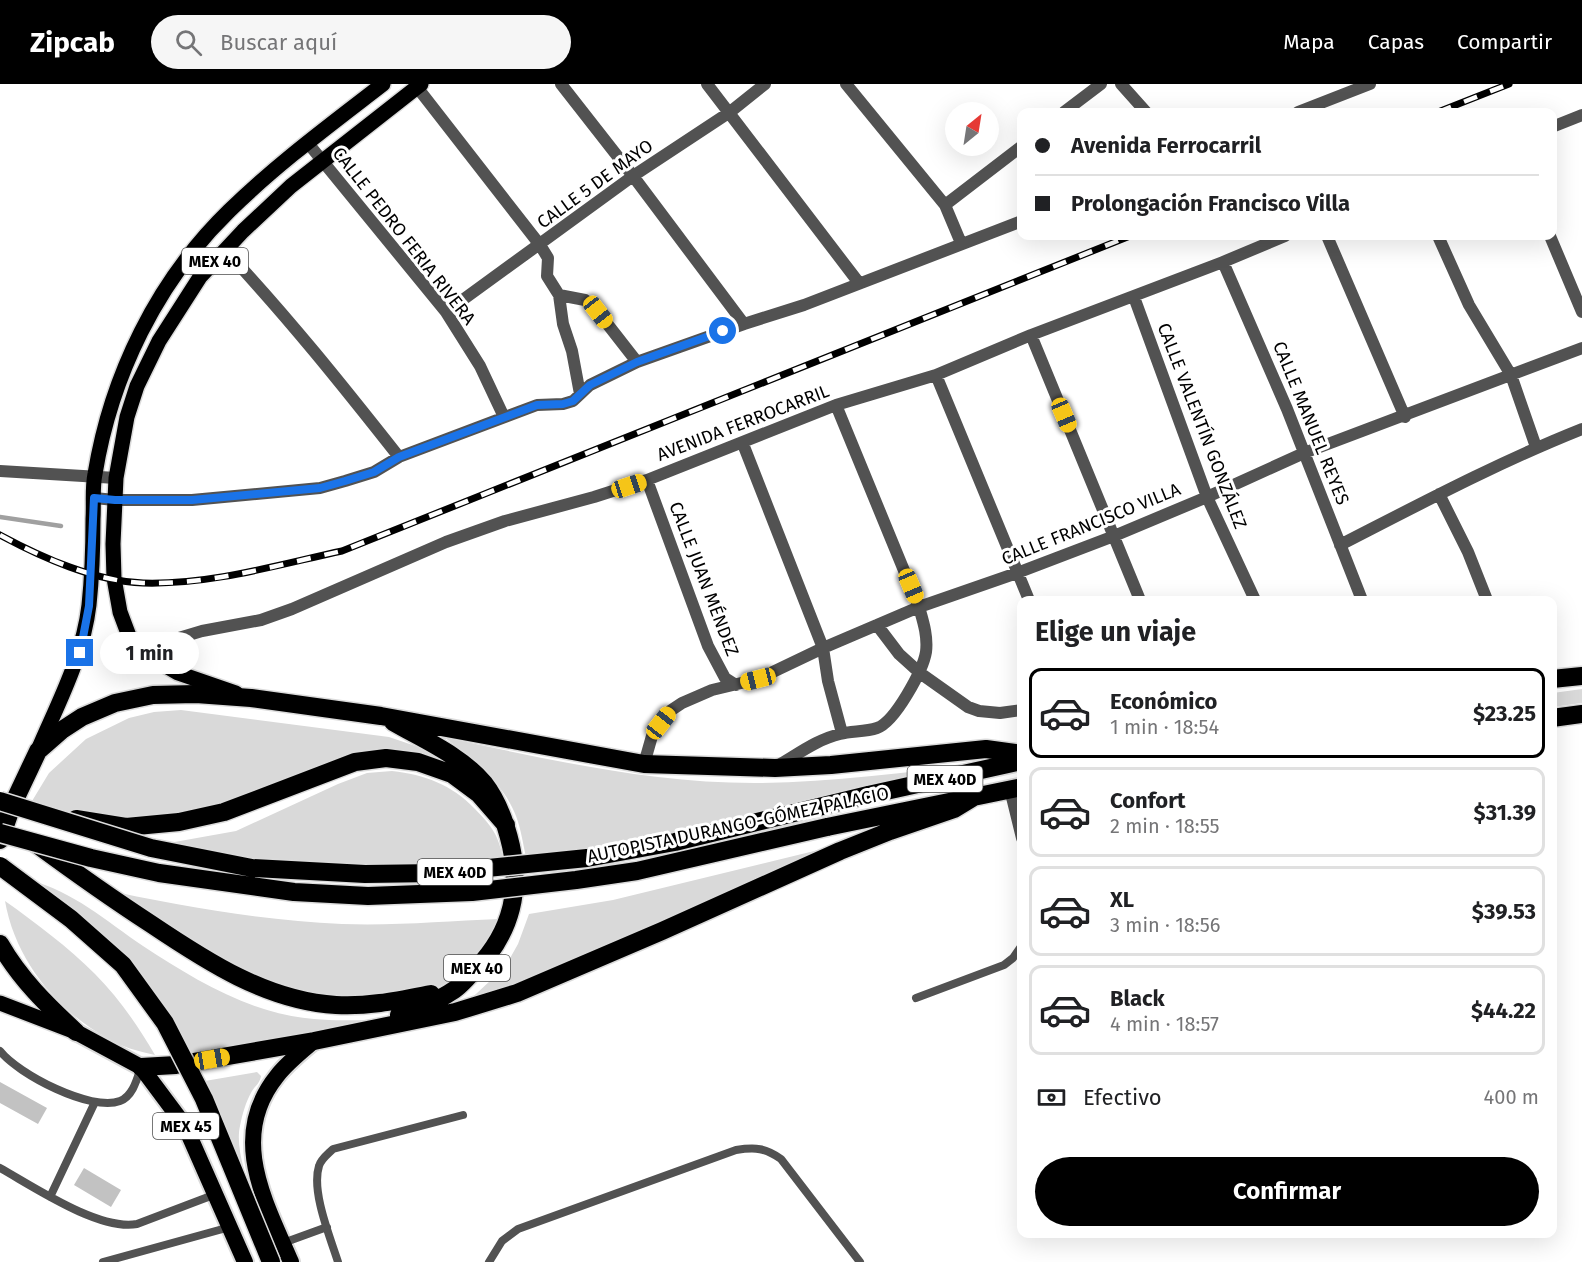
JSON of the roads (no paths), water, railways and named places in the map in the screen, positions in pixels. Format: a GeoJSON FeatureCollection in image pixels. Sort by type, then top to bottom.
{"type":"FeatureCollection","features":[{"type":"Feature","properties":{"kind":"highway"},"geometry":{"type":"LineString","coordinates":[[1557,678],[1582,676]]}},
{"type":"Feature","properties":{"kind":"highway","name":"MEX 40"},"geometry":{"type":"LineString","coordinates":[[0,840],[12,806],[38,751],[62,730],[82,717],[115,703],[132,698],[175,693],[251,698],[381,716],[456,758],[476,775],[492,796],[506,825],[513,856],[514,891],[511,913],[503,935],[489,956],[454,990],[412,1010],[340,1036],[176,1065],[141,1067]]}},
{"type":"Feature","properties":{"kind":"highway"},"geometry":{"type":"LineString","coordinates":[[1557,717],[1582,714]]}},
{"type":"Feature","properties":{"kind":"highway"},"geometry":{"type":"LineString","coordinates":[[381,716],[644,764],[775,768],[841,765],[986,749],[1017,753]]}},
{"type":"Feature","properties":{"kind":"highway","name":"MEX 40"},"geometry":{"type":"LineString","coordinates":[[41,814],[126,826],[179,822],[224,812],[355,762],[386,758],[418,762],[452,774],[479,794],[506,825]]}},
{"type":"Feature","properties":{"kind":"highway","name":"MEX 40D"},"geometry":{"type":"LineString","coordinates":[[0,801],[151,849],[252,868],[365,874],[438,873],[587,858],[675,842],[868,795],[1017,762]]}},
{"type":"Feature","properties":{"kind":"highway","name":"AUTOPISTA DURANGO-GÓMEZ PALACIO"},"geometry":{"type":"LineString","coordinates":[[35,843],[159,873],[294,892],[368,896],[472,892],[637,871],[827,827],[1016,788]]}},
{"type":"Feature","properties":{"kind":"highway"},"geometry":{"type":"LineString","coordinates":[[340,1036],[455,1012],[517,993],[672,927],[840,851],[954,809],[977,795]]}},
{"type":"Feature","properties":{"kind":"highway","name":"MEX 40D"},"geometry":{"type":"LineString","coordinates":[[0,833],[35,843]]}},
{"type":"Feature","properties":{"kind":"highway"},"geometry":{"type":"LineString","coordinates":[[35,843],[187,949],[235,976],[302,1000],[336,1005],[390,1002],[454,990]]}},
{"type":"Feature","properties":{"kind":"highway"},"geometry":{"type":"LineString","coordinates":[[0,866],[71,919],[123,965],[165,1023],[204,1099],[271,1262]]}},
{"type":"Feature","properties":{"kind":"highway"},"geometry":{"type":"LineString","coordinates":[[0,944],[11,964],[41,1000],[76,1032]]}},
{"type":"Feature","properties":{"kind":"highway","name":"MEX 45"},"geometry":{"type":"LineString","coordinates":[[76,1032],[141,1067],[185,1126],[245,1262]]}},
{"type":"Feature","properties":{"kind":"highway"},"geometry":{"type":"LineString","coordinates":[[291,1262],[259,1180],[253,1160],[251,1136],[255,1118],[275,1078],[314,1041]]}},
{"type":"Feature","properties":{"kind":"main road","name":"MEX 40"},"geometry":{"type":"LineString","coordinates":[[38,751],[80,653],[89,606],[94,477],[119,379],[136,340],[163,294],[194,251],[228,212],[307,142],[383,84]]}},
{"type":"Feature","properties":{"kind":"main road","name":"MEX 40"},"geometry":{"type":"LineString","coordinates":[[251,698],[178,673],[154,659],[129,636],[120,612],[114,578],[116,478],[136,386],[159,342],[194,285],[225,250],[291,186],[419,86]]}},
{"type":"Feature","properties":{"kind":"main road"},"geometry":{"type":"LineString","coordinates":[[0,1003],[76,1032]]}},
{"type":"Feature","properties":{"kind":"street"},"geometry":{"type":"LineString","coordinates":[[561,84],[744,324]]}},
{"type":"Feature","properties":{"kind":"street"},"geometry":{"type":"LineString","coordinates":[[707,84],[859,284]]}},
{"type":"Feature","properties":{"kind":"street","name":"CALLE 5 DE MAYO"},"geometry":{"type":"LineString","coordinates":[[446,312],[633,176],[730,112],[765,84]]}},
{"type":"Feature","properties":{"kind":"street"},"geometry":{"type":"LineString","coordinates":[[846,84],[945,205],[961,243]]}},
{"type":"Feature","properties":{"kind":"street"},"geometry":{"type":"LineString","coordinates":[[1069,108],[1101,84]]}},
{"type":"Feature","properties":{"kind":"street"},"geometry":{"type":"LineString","coordinates":[[1121,84],[1142,108]]}},
{"type":"Feature","properties":{"kind":"street"},"geometry":{"type":"LineString","coordinates":[[1308,108],[1370,84]]}},
{"type":"Feature","properties":{"kind":"street"},"geometry":{"type":"LineString","coordinates":[[419,86],[548,258],[547,276],[559,295],[563,324],[572,351],[580,394]]}},
{"type":"Feature","properties":{"kind":"street"},"geometry":{"type":"LineString","coordinates":[[1557,124],[1582,115]]}},
{"type":"Feature","properties":{"kind":"street","name":"CALLE PEDRO FERIA RIVERA"},"geometry":{"type":"LineString","coordinates":[[307,142],[446,312],[480,366],[504,417]]}},
{"type":"Feature","properties":{"kind":"street"},"geometry":{"type":"LineString","coordinates":[[945,205],[1017,150]]}},
{"type":"Feature","properties":{"kind":"street"},"geometry":{"type":"LineString","coordinates":[[94,502],[115,504],[192,500],[320,488],[374,472],[399,457],[537,405],[563,404],[573,401],[590,385],[637,362],[804,305],[1017,223]]}},
{"type":"Feature","properties":{"kind":"street","name":"AVENIDA FERROCARRIL"},"geometry":{"type":"LineString","coordinates":[[142,649],[202,631],[261,620],[292,609],[446,542],[505,521],[647,480],[743,444],[836,405],[936,375],[1031,335],[1134,297],[1275,240]]}},
{"type":"Feature","properties":{"kind":"street"},"geometry":{"type":"LineString","coordinates":[[1329,240],[1405,417]]}},
{"type":"Feature","properties":{"kind":"street"},"geometry":{"type":"LineString","coordinates":[[1440,240],[1469,305],[1511,375],[1536,447]]}},
{"type":"Feature","properties":{"kind":"street"},"geometry":{"type":"LineString","coordinates":[[1552,240],[1582,312]]}},
{"type":"Feature","properties":{"kind":"street"},"geometry":{"type":"LineString","coordinates":[[225,250],[262,289],[399,457]]}},
{"type":"Feature","properties":{"kind":"street","name":"CALLE MANUEL REYES"},"geometry":{"type":"LineString","coordinates":[[1223,262],[1256,335],[1360,596]]}},
{"type":"Feature","properties":{"kind":"street"},"geometry":{"type":"LineString","coordinates":[[559,295],[585,300],[598,312],[637,362]]}},
{"type":"Feature","properties":{"kind":"street","name":"CALLE VALENTÍN GONZÁLEZ"},"geometry":{"type":"LineString","coordinates":[[1134,297],[1207,497],[1253,596]]}},
{"type":"Feature","properties":{"kind":"street"},"geometry":{"type":"LineString","coordinates":[[1031,335],[1138,596]]}},
{"type":"Feature","properties":{"kind":"street","name":"CALLE FRANCISCO VILLA"},"geometry":{"type":"LineString","coordinates":[[644,764],[652,736],[670,711],[711,690],[758,679],[919,607],[1114,536],[1304,453],[1405,417],[1582,348]]}},
{"type":"Feature","properties":{"kind":"street"},"geometry":{"type":"LineString","coordinates":[[936,375],[1027,596]]}},
{"type":"Feature","properties":{"kind":"street"},"geometry":{"type":"LineString","coordinates":[[775,768],[822,740],[842,733],[883,725],[920,673],[924,661],[926,633],[919,607],[836,405]]}},
{"type":"Feature","properties":{"kind":"street"},"geometry":{"type":"LineString","coordinates":[[1340,545],[1536,447],[1582,429]]}},
{"type":"Feature","properties":{"kind":"street"},"geometry":{"type":"LineString","coordinates":[[743,444],[823,648],[828,681],[842,733]]}},
{"type":"Feature","properties":{"kind":"street"},"geometry":{"type":"LineString","coordinates":[[0,471],[116,478]]}},
{"type":"Feature","properties":{"kind":"street","name":"CALLE JUAN MÉNDEZ"},"geometry":{"type":"LineString","coordinates":[[647,480],[708,646],[724,678],[736,685]]}},
{"type":"Feature","properties":{"kind":"street"},"geometry":{"type":"LineString","coordinates":[[1439,494],[1468,552],[1485,596]]}},
{"type":"Feature","properties":{"kind":"street"},"geometry":{"type":"LineString","coordinates":[[877,625],[899,654],[920,673],[968,707],[1000,713],[1017,711]]}},
{"type":"Feature","properties":{"kind":"lane"},"geometry":{"type":"LineString","coordinates":[[916,998],[1004,965],[1017,952]]}},
{"type":"Feature","properties":{"kind":"lane"},"geometry":{"type":"LineString","coordinates":[[0,1052],[6,1059],[39,1082],[72,1096],[95,1102],[120,1101],[133,1090],[141,1067]]}},
{"type":"Feature","properties":{"kind":"lane"},"geometry":{"type":"LineString","coordinates":[[50,1197],[95,1102]]}},
{"type":"Feature","properties":{"kind":"lane"},"geometry":{"type":"LineString","coordinates":[[338,1262],[322,1214],[318,1178],[319,1166],[324,1157],[333,1149],[463,1115]]}},
{"type":"Feature","properties":{"kind":"lane"},"geometry":{"type":"LineString","coordinates":[[489,1262],[502,1241],[518,1229],[736,1150],[752,1148],[768,1150],[781,1159],[860,1262]]}},
{"type":"Feature","properties":{"kind":"lane"},"geometry":{"type":"LineString","coordinates":[[0,1168],[50,1197],[92,1216],[126,1226],[137,1224],[216,1194]]}},
{"type":"Feature","properties":{"kind":"lane"},"geometry":{"type":"LineString","coordinates":[[103,1262],[230,1227]]}},
{"type":"Feature","properties":{"kind":"lane"},"geometry":{"type":"LineString","coordinates":[[283,1243],[327,1227]]}},
{"type":"Feature","properties":{"kind":"waterway"},"geometry":{"type":"LineString","coordinates":[[0,517],[61,526]]}},
{"type":"Feature","properties":{"kind":"railway"},"geometry":{"type":"LineString","coordinates":[[1448,108],[1509,84]]}},
{"type":"Feature","properties":{"kind":"railway"},"geometry":{"type":"LineString","coordinates":[[0,535],[69,567],[106,578],[143,583],[168,583],[218,577],[342,551],[1120,240]]}}]}
